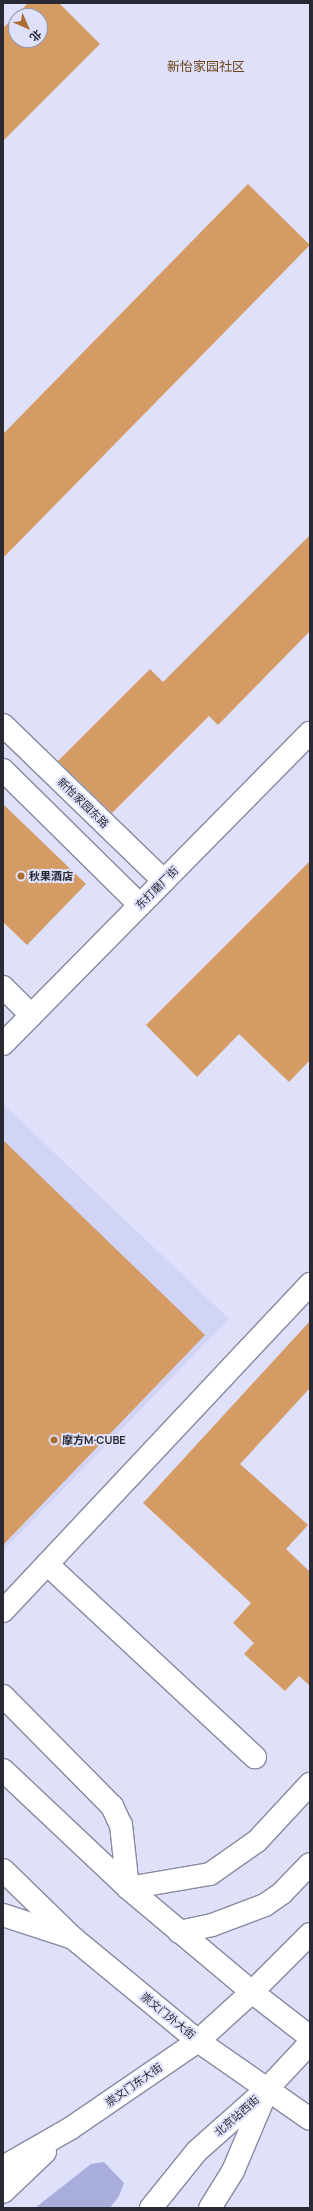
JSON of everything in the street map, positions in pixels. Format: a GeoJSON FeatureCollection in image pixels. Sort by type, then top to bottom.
{"type":"FeatureCollection","features":[{"type":"Feature","properties":{"kind":"main road","name":"新怡家园东路"},"geometry":{"type":"LineString","coordinates":[[3,725],[164,881]]}},
{"type":"Feature","properties":{"kind":"main road","name":"东打磨厂街"},"geometry":{"type":"LineString","coordinates":[[3,1044],[310,733]]}},
{"type":"Feature","properties":{"kind":"main road"},"geometry":{"type":"LineString","coordinates":[[3,770],[140,905]]}},
{"type":"Feature","properties":{"kind":"main road"},"geometry":{"type":"LineString","coordinates":[[3,987],[31,1015]]}},
{"type":"Feature","properties":{"kind":"main road"},"geometry":{"type":"LineString","coordinates":[[3,1611],[310,1284]]}},
{"type":"Feature","properties":{"kind":"main road"},"geometry":{"type":"LineString","coordinates":[[47,1564],[255,1757]]}},
{"type":"Feature","properties":{"kind":"main road"},"geometry":{"type":"LineString","coordinates":[[3,1696],[112,1806],[121,1825],[128,1888]]}},
{"type":"Feature","properties":{"kind":"main road"},"geometry":{"type":"LineString","coordinates":[[3,1770],[128,1888],[252,1992],[310,2037]]}},
{"type":"Feature","properties":{"kind":"main road"},"geometry":{"type":"LineString","coordinates":[[128,1888],[210,1874],[257,1841],[310,1784]]}},
{"type":"Feature","properties":{"kind":"main road"},"geometry":{"type":"LineString","coordinates":[[179,1932],[212,1925],[265,1905],[282,1893],[310,1864]]}},
{"type":"Feature","properties":{"kind":"main road","name":"崇文门外大街"},"geometry":{"type":"LineString","coordinates":[[3,1870],[73,1938],[198,2041],[268,2088],[310,2119]]}},
{"type":"Feature","properties":{"kind":"main road","name":"崇文门外大街"},"geometry":{"type":"LineString","coordinates":[[3,1915],[73,1938]]}},
{"type":"Feature","properties":{"kind":"main road","name":"崇文门东大街"},"geometry":{"type":"LineString","coordinates":[[3,2167],[71,2128],[198,2041],[252,1992],[310,1934]]}},
{"type":"Feature","properties":{"kind":"main road"},"geometry":{"type":"LineString","coordinates":[[268,2088],[310,2044]]}},
{"type":"Feature","properties":{"kind":"main road","name":"北京站西街"},"geometry":{"type":"LineString","coordinates":[[151,2208],[196,2151],[268,2088]]}},
{"type":"Feature","properties":{"kind":"main road","name":"北京站西街"},"geometry":{"type":"LineString","coordinates":[[210,2208],[233,2171],[268,2088]]}},
{"type":"Feature","properties":{"kind":"main road","name":"崇文门东大街"},"geometry":{"type":"LineString","coordinates":[[3,2192],[71,2128]]}},
{"type":"Feature","properties":{"kind":"shaded area","name":"摩方M·CUBE"},"geometry":{"type":"Polygon","coordinates":[[[3,1104],[229,1319],[3,1551],[3,1104]]]}},
{"type":"Feature","properties":{"kind":"shaded area"},"geometry":{"type":"Polygon","coordinates":[[[104,2162],[124,2183],[119,2196],[110,2208],[35,2208],[91,2164],[104,2162]]]}},
{"type":"Feature","properties":{"kind":"building"},"geometry":{"type":"Polygon","coordinates":[[[28,3],[59,3],[100,44],[3,141],[3,28],[8,23],[8,48],[48,48],[48,8],[23,8],[28,3]]]}},
{"type":"Feature","properties":{"kind":"building"},"geometry":{"type":"Polygon","coordinates":[[[248,184],[310,245],[3,558],[3,434],[248,184]]]}},
{"type":"Feature","properties":{"kind":"building"},"geometry":{"type":"Polygon","coordinates":[[[310,535],[310,631],[218,725],[209,716],[112,813],[58,761],[150,669],[163,682],[310,535]]]}},
{"type":"Feature","properties":{"kind":"building"},"geometry":{"type":"Polygon","coordinates":[[[3,804],[86,884],[27,945],[3,922],[3,804]]]}},
{"type":"Feature","properties":{"kind":"building"},"geometry":{"type":"Polygon","coordinates":[[[310,861],[310,1060],[289,1082],[239,1034],[197,1077],[146,1025],[310,861]]]}},
{"type":"Feature","properties":{"kind":"building","name":"摩方M·CUBE"},"geometry":{"type":"Polygon","coordinates":[[[3,1140],[205,1335],[3,1545],[3,1140]]]}},
{"type":"Feature","properties":{"kind":"building"},"geometry":{"type":"Polygon","coordinates":[[[310,1321],[310,1388],[240,1464],[308,1525],[286,1549],[310,1572],[310,1686],[299,1676],[285,1691],[244,1654],[254,1643],[233,1623],[251,1603],[143,1503],[310,1321]]]}},
{"type":"Feature","properties":{"kind":"place","name":"秋果酒店"},"geometry":{"type":"Point","coordinates":[21,876]}},
{"type":"Feature","properties":{"kind":"place","name":"摩方M·CUBE"},"geometry":{"type":"Point","coordinates":[54,1440]}},
{"type":"Feature","properties":{"kind":"district","name":"新怡家园社区"},"geometry":{"type":"Point","coordinates":[206,66]}}]}
